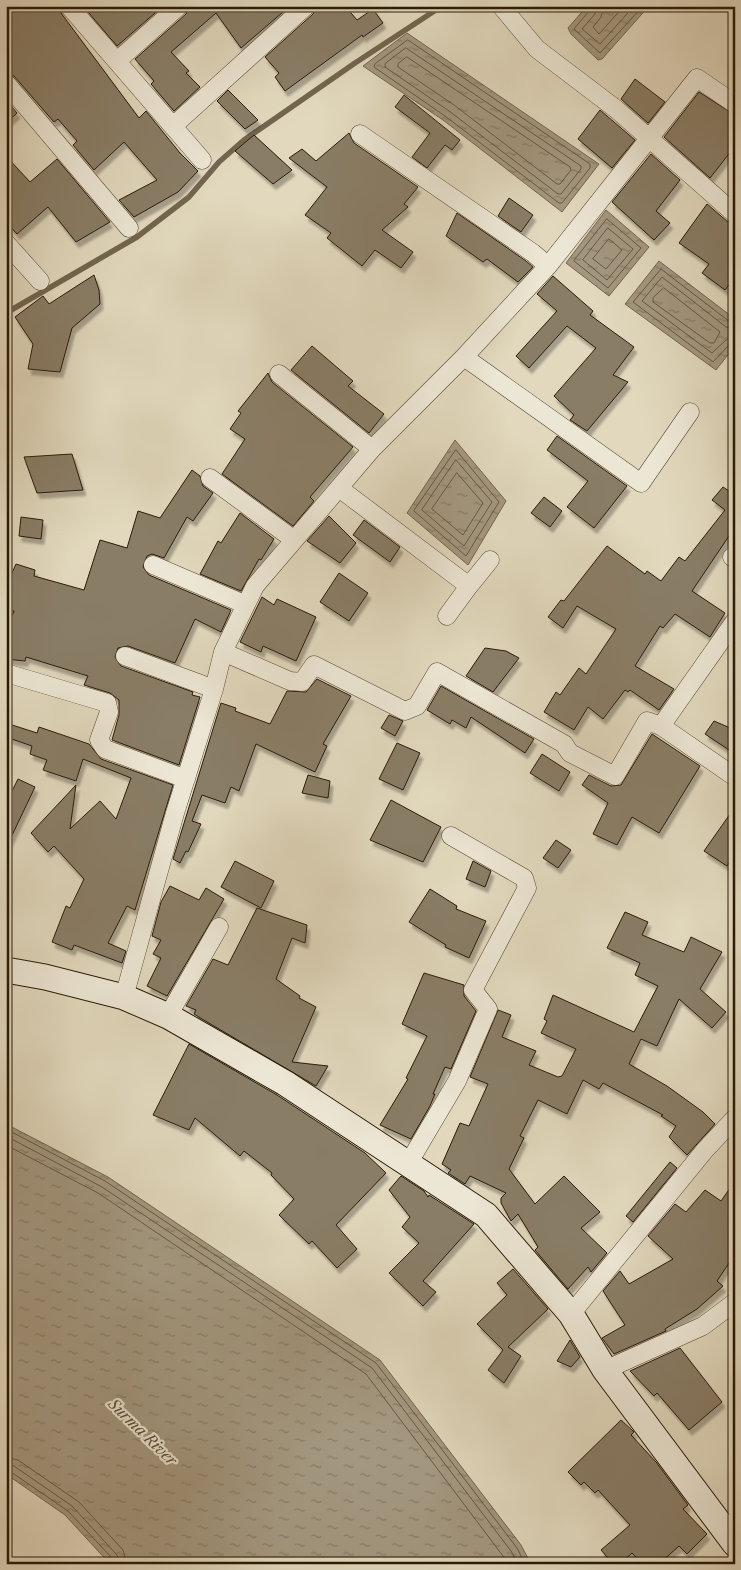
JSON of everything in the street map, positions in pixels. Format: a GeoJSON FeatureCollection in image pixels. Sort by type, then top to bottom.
{"type":"FeatureCollection","features":[{"type":"Feature","properties":{"kind":"street"},"geometry":{"type":"LineString","coordinates":[[69,6],[202,160]]}},
{"type":"Feature","properties":{"kind":"street"},"geometry":{"type":"LineString","coordinates":[[117,61],[179,6]]}},
{"type":"Feature","properties":{"kind":"street"},"geometry":{"type":"LineString","coordinates":[[173,126],[306,6]]}},
{"type":"Feature","properties":{"kind":"street"},"geometry":{"type":"LineString","coordinates":[[501,6],[537,49],[616,108],[647,138],[735,214]]}},
{"type":"Feature","properties":{"kind":"street"},"geometry":{"type":"LineString","coordinates":[[124,998],[186,779],[214,690],[223,652],[254,586],[372,449],[464,357],[548,266],[696,78],[735,104]]}},
{"type":"Feature","properties":{"kind":"street"},"geometry":{"type":"LineString","coordinates":[[6,83],[48,130],[129,228]]}},
{"type":"Feature","properties":{"kind":"street"},"geometry":{"type":"LineString","coordinates":[[360,134],[533,253],[548,266]]}},
{"type":"Feature","properties":{"kind":"street"},"geometry":{"type":"LineString","coordinates":[[6,243],[40,282]]}},
{"type":"Feature","properties":{"kind":"street"},"geometry":{"type":"LineString","coordinates":[[464,357],[641,483],[690,412]]}},
{"type":"Feature","properties":{"kind":"street"},"geometry":{"type":"LineString","coordinates":[[279,374],[372,449]]}},
{"type":"Feature","properties":{"kind":"street"},"geometry":{"type":"LineString","coordinates":[[210,478],[293,539]]}},
{"type":"Feature","properties":{"kind":"street"},"geometry":{"type":"LineString","coordinates":[[339,488],[469,586]]}},
{"type":"Feature","properties":{"kind":"street"},"geometry":{"type":"LineString","coordinates":[[448,616],[490,560]]}},
{"type":"Feature","properties":{"kind":"street"},"geometry":{"type":"LineString","coordinates":[[153,565],[244,604]]}},
{"type":"Feature","properties":{"kind":"street"},"geometry":{"type":"LineString","coordinates":[[661,726],[735,621]]}},
{"type":"Feature","properties":{"kind":"street"},"geometry":{"type":"LineString","coordinates":[[223,652],[290,681],[302,682],[314,665],[406,711],[417,706],[437,672],[564,744],[570,753],[616,776],[647,721],[661,726],[735,776]]}},
{"type":"Feature","properties":{"kind":"street"},"geometry":{"type":"LineString","coordinates":[[125,656],[214,690]]}},
{"type":"Feature","properties":{"kind":"street"},"geometry":{"type":"LineString","coordinates":[[6,673],[107,703],[109,712],[99,740],[106,749],[186,779]]}},
{"type":"Feature","properties":{"kind":"street"},"geometry":{"type":"LineString","coordinates":[[408,1164],[457,1082],[488,1009],[473,990],[527,888],[524,878],[451,836]]}},
{"type":"Feature","properties":{"kind":"street"},"geometry":{"type":"LineString","coordinates":[[168,1016],[219,926]]}},
{"type":"Feature","properties":{"kind":"street"},"geometry":{"type":"LineString","coordinates":[[6,970],[45,977],[124,998],[168,1016],[285,1083],[486,1215],[571,1314],[605,1370],[735,1544]]}},
{"type":"Feature","properties":{"kind":"street"},"geometry":{"type":"LineString","coordinates":[[571,1314],[704,1150],[735,1118]]}},
{"type":"Feature","properties":{"kind":"street"},"geometry":{"type":"LineString","coordinates":[[605,1370],[703,1326],[735,1302]]}},
{"type":"Feature","properties":{"kind":"water"},"geometry":{"type":"Polygon","coordinates":[[[587,6],[649,6],[602,59],[598,60],[571,34],[568,28],[587,6]]]}},
{"type":"Feature","properties":{"kind":"water"},"geometry":{"type":"Polygon","coordinates":[[[407,33],[599,164],[562,212],[443,120],[363,66],[407,33]]]}},
{"type":"Feature","properties":{"kind":"water"},"geometry":{"type":"Polygon","coordinates":[[[606,210],[649,247],[609,296],[566,263],[606,210]]]}},
{"type":"Feature","properties":{"kind":"water"},"geometry":{"type":"Polygon","coordinates":[[[659,261],[735,319],[735,346],[716,370],[625,304],[659,261]]]}},
{"type":"Feature","properties":{"kind":"water"},"geometry":{"type":"Polygon","coordinates":[[[455,440],[506,501],[468,565],[407,513],[455,440]]]}},
{"type":"Feature","properties":{"kind":"water","name":"Surma River"},"geometry":{"type":"Polygon","coordinates":[[[6,1124],[108,1177],[380,1360],[521,1545],[531,1564],[110,1564],[65,1515],[6,1474],[6,1124]]]}},
{"type":"Feature","properties":{"kind":"building"},"geometry":{"type":"Polygon","coordinates":[[[6,6],[59,6],[61,13],[139,118],[146,111],[180,153],[198,171],[178,192],[134,217],[119,200],[157,180],[124,142],[94,170],[73,145],[77,141],[58,119],[54,122],[14,76],[6,73],[6,6]]]}},
{"type":"Feature","properties":{"kind":"building"},"geometry":{"type":"Polygon","coordinates":[[[83,6],[163,6],[117,46],[83,6]]]}},
{"type":"Feature","properties":{"kind":"building"},"geometry":{"type":"Polygon","coordinates":[[[189,6],[290,6],[241,48],[216,13],[171,52],[189,71],[186,73],[200,87],[174,111],[151,84],[154,81],[135,59],[186,14],[189,6]]]}},
{"type":"Feature","properties":{"kind":"building"},"geometry":{"type":"Polygon","coordinates":[[[316,6],[345,6],[357,20],[373,9],[383,23],[363,37],[362,35],[285,91],[275,77],[279,73],[265,57],[313,14],[316,6]]]}},
{"type":"Feature","properties":{"kind":"building"},"geometry":{"type":"Polygon","coordinates":[[[635,79],[665,102],[648,123],[621,99],[635,79]]]}},
{"type":"Feature","properties":{"kind":"building"},"geometry":{"type":"Polygon","coordinates":[[[228,90],[258,120],[245,129],[217,101],[228,90]]]}},
{"type":"Feature","properties":{"kind":"building"},"geometry":{"type":"Polygon","coordinates":[[[699,92],[735,115],[735,146],[710,178],[664,137],[699,92]]]}},
{"type":"Feature","properties":{"kind":"building"},"geometry":{"type":"Polygon","coordinates":[[[404,95],[460,140],[452,150],[445,145],[427,168],[412,157],[430,133],[395,107],[404,95]]]}},
{"type":"Feature","properties":{"kind":"building"},"geometry":{"type":"Polygon","coordinates":[[[6,100],[17,113],[6,123],[6,100]]]}},
{"type":"Feature","properties":{"kind":"building"},"geometry":{"type":"Polygon","coordinates":[[[600,110],[635,140],[612,168],[578,139],[600,110]]]}},
{"type":"Feature","properties":{"kind":"building"},"geometry":{"type":"Polygon","coordinates":[[[349,133],[354,143],[418,187],[404,204],[408,207],[382,230],[413,252],[401,268],[375,250],[362,266],[327,238],[331,233],[305,215],[327,187],[289,158],[302,149],[316,161],[349,133]]]}},
{"type":"Feature","properties":{"kind":"building"},"geometry":{"type":"Polygon","coordinates":[[[254,135],[292,170],[273,184],[235,151],[254,135]]]}},
{"type":"Feature","properties":{"kind":"building"},"geometry":{"type":"Polygon","coordinates":[[[651,154],[680,180],[656,211],[670,223],[654,240],[612,202],[651,154]]]}},
{"type":"Feature","properties":{"kind":"building"},"geometry":{"type":"Polygon","coordinates":[[[6,156],[30,182],[57,159],[110,222],[76,242],[48,207],[17,234],[6,222],[6,156]]]}},
{"type":"Feature","properties":{"kind":"building"},"geometry":{"type":"Polygon","coordinates":[[[509,198],[533,215],[521,232],[498,216],[509,198]]]}},
{"type":"Feature","properties":{"kind":"building"},"geometry":{"type":"Polygon","coordinates":[[[707,204],[728,222],[735,224],[735,277],[725,290],[702,273],[709,264],[679,243],[707,204]]]}},
{"type":"Feature","properties":{"kind":"building"},"geometry":{"type":"Polygon","coordinates":[[[457,213],[533,267],[518,282],[487,259],[483,262],[446,236],[457,213]]]}},
{"type":"Feature","properties":{"kind":"building"},"geometry":{"type":"Polygon","coordinates":[[[94,275],[99,290],[100,304],[72,328],[60,372],[28,369],[33,344],[15,317],[43,296],[49,304],[94,275]]]}},
{"type":"Feature","properties":{"kind":"building"},"geometry":{"type":"Polygon","coordinates":[[[553,276],[593,311],[590,315],[634,347],[613,375],[628,382],[587,431],[570,420],[574,415],[554,396],[596,348],[567,326],[529,368],[516,356],[557,311],[537,294],[553,276]]]}},
{"type":"Feature","properties":{"kind":"building"},"geometry":{"type":"Polygon","coordinates":[[[312,346],[353,381],[348,386],[384,414],[369,433],[291,370],[312,346]]]}},
{"type":"Feature","properties":{"kind":"building"},"geometry":{"type":"Polygon","coordinates":[[[268,373],[272,382],[353,447],[310,497],[314,501],[293,526],[222,474],[245,439],[230,429],[241,413],[238,411],[268,373]]]}},
{"type":"Feature","properties":{"kind":"building"},"geometry":{"type":"Polygon","coordinates":[[[557,436],[627,486],[594,528],[567,507],[588,481],[547,450],[557,436]]]}},
{"type":"Feature","properties":{"kind":"building"},"geometry":{"type":"Polygon","coordinates":[[[72,454],[83,490],[37,493],[24,457],[72,454]]]}},
{"type":"Feature","properties":{"kind":"building"},"geometry":{"type":"Polygon","coordinates":[[[192,470],[200,476],[203,486],[213,493],[193,521],[187,517],[164,558],[152,554],[147,556],[143,567],[149,575],[231,610],[221,632],[195,619],[175,663],[128,646],[118,648],[115,657],[121,666],[193,692],[192,695],[200,697],[179,765],[112,740],[119,715],[119,700],[110,693],[84,685],[88,676],[26,657],[25,661],[6,659],[6,631],[14,611],[6,609],[6,586],[16,564],[35,570],[34,576],[84,590],[100,540],[127,548],[138,511],[160,518],[192,470]]]}},
{"type":"Feature","properties":{"kind":"building"},"geometry":{"type":"Polygon","coordinates":[[[723,487],[735,495],[735,527],[692,591],[725,613],[710,637],[675,614],[663,628],[660,626],[635,666],[674,689],[659,710],[630,690],[628,692],[625,690],[603,719],[588,707],[574,730],[544,712],[556,692],[560,695],[579,668],[586,674],[616,629],[577,606],[563,628],[548,617],[561,600],[564,601],[607,546],[645,574],[647,571],[661,581],[679,557],[685,561],[725,510],[712,500],[723,487]]]}},
{"type":"Feature","properties":{"kind":"building"},"geometry":{"type":"Polygon","coordinates":[[[544,497],[562,511],[550,527],[531,513],[544,497]]]}},
{"type":"Feature","properties":{"kind":"building"},"geometry":{"type":"Polygon","coordinates":[[[240,513],[274,539],[261,560],[259,559],[241,591],[200,574],[218,541],[221,543],[240,513]]]}},
{"type":"Feature","properties":{"kind":"building"},"geometry":{"type":"Polygon","coordinates":[[[329,516],[356,543],[340,563],[307,541],[329,516]]]}},
{"type":"Feature","properties":{"kind":"building"},"geometry":{"type":"Polygon","coordinates":[[[21,517],[43,520],[41,539],[19,536],[21,517]]]}},
{"type":"Feature","properties":{"kind":"building"},"geometry":{"type":"Polygon","coordinates":[[[364,520],[400,547],[390,562],[353,535],[364,520]]]}},
{"type":"Feature","properties":{"kind":"building"},"geometry":{"type":"Polygon","coordinates":[[[339,573],[368,593],[349,621],[320,602],[339,573]]]}},
{"type":"Feature","properties":{"kind":"building"},"geometry":{"type":"Polygon","coordinates":[[[262,597],[274,605],[277,599],[316,617],[296,661],[263,646],[261,652],[240,642],[262,597]]]}},
{"type":"Feature","properties":{"kind":"building"},"geometry":{"type":"Polygon","coordinates":[[[485,648],[506,651],[519,658],[493,692],[466,676],[485,648]]]}},
{"type":"Feature","properties":{"kind":"building"},"geometry":{"type":"Polygon","coordinates":[[[317,679],[351,696],[323,744],[327,746],[315,772],[256,744],[239,791],[231,787],[225,803],[202,795],[192,821],[201,824],[188,852],[186,851],[180,863],[173,859],[221,703],[236,708],[235,711],[270,724],[287,691],[306,692],[317,679]]]}},
{"type":"Feature","properties":{"kind":"building"},"geometry":{"type":"Polygon","coordinates":[[[441,686],[534,739],[525,753],[471,717],[466,728],[452,720],[450,724],[427,710],[441,686]]]}},
{"type":"Feature","properties":{"kind":"building"},"geometry":{"type":"Polygon","coordinates":[[[389,715],[403,721],[395,736],[381,728],[389,715]]]}},
{"type":"Feature","properties":{"kind":"building"},"geometry":{"type":"Polygon","coordinates":[[[714,721],[735,730],[735,754],[705,734],[714,721]]]}},
{"type":"Feature","properties":{"kind":"building"},"geometry":{"type":"Polygon","coordinates":[[[6,723],[37,733],[39,727],[89,744],[101,759],[173,785],[135,910],[127,906],[108,943],[126,951],[122,963],[74,945],[72,950],[52,942],[66,906],[70,908],[84,879],[54,846],[48,852],[31,833],[76,785],[70,829],[100,801],[116,819],[131,778],[83,759],[76,781],[43,770],[47,760],[30,754],[32,746],[6,737],[6,723]]]}},
{"type":"Feature","properties":{"kind":"building"},"geometry":{"type":"Polygon","coordinates":[[[652,734],[700,766],[659,833],[632,817],[617,845],[593,834],[608,803],[582,785],[589,775],[611,786],[621,785],[652,734]]]}},
{"type":"Feature","properties":{"kind":"building"},"geometry":{"type":"Polygon","coordinates":[[[397,743],[420,753],[403,790],[379,779],[397,743]]]}},
{"type":"Feature","properties":{"kind":"building"},"geometry":{"type":"Polygon","coordinates":[[[542,754],[570,772],[559,791],[530,773],[542,754]]]}},
{"type":"Feature","properties":{"kind":"building"},"geometry":{"type":"Polygon","coordinates":[[[308,775],[330,781],[328,798],[302,793],[308,775]]]}},
{"type":"Feature","properties":{"kind":"building"},"geometry":{"type":"Polygon","coordinates":[[[18,779],[35,787],[6,848],[6,789],[12,791],[18,779]]]}},
{"type":"Feature","properties":{"kind":"building"},"geometry":{"type":"Polygon","coordinates":[[[391,800],[441,827],[423,862],[370,840],[391,800]]]}},
{"type":"Feature","properties":{"kind":"building"},"geometry":{"type":"Polygon","coordinates":[[[735,807],[735,855],[727,866],[704,851],[735,807]]]}},
{"type":"Feature","properties":{"kind":"building"},"geometry":{"type":"Polygon","coordinates":[[[556,840],[571,850],[558,868],[543,858],[556,840]]]}},
{"type":"Feature","properties":{"kind":"building"},"geometry":{"type":"Polygon","coordinates":[[[235,861],[274,881],[261,908],[221,887],[235,861]]]}},
{"type":"Feature","properties":{"kind":"building"},"geometry":{"type":"Polygon","coordinates":[[[473,861],[491,871],[485,887],[466,879],[473,861]]]}},
{"type":"Feature","properties":{"kind":"building"},"geometry":{"type":"Polygon","coordinates":[[[170,886],[199,900],[206,888],[224,899],[167,996],[147,986],[161,958],[153,954],[161,940],[152,936],[161,902],[170,886]]]}},
{"type":"Feature","properties":{"kind":"building"},"geometry":{"type":"Polygon","coordinates":[[[430,889],[457,906],[456,909],[486,921],[469,958],[445,947],[446,945],[409,922],[430,889]]]}},
{"type":"Feature","properties":{"kind":"building"},"geometry":{"type":"Polygon","coordinates":[[[257,908],[307,925],[305,943],[292,938],[276,979],[300,996],[299,998],[316,1007],[292,1062],[328,1066],[316,1086],[202,1019],[194,1014],[196,1010],[186,1006],[213,959],[228,965],[257,908]]]}},
{"type":"Feature","properties":{"kind":"building"},"geometry":{"type":"Polygon","coordinates":[[[625,912],[648,922],[642,935],[684,952],[691,937],[722,952],[700,989],[726,1012],[712,1028],[679,999],[657,1046],[641,1039],[629,1064],[667,1086],[703,1112],[715,1124],[687,1155],[669,1137],[676,1126],[661,1116],[663,1115],[603,1083],[599,1089],[583,1080],[567,1114],[538,1100],[520,1136],[524,1138],[509,1169],[535,1204],[564,1176],[600,1212],[581,1228],[607,1253],[591,1272],[588,1267],[568,1289],[535,1250],[538,1247],[518,1214],[511,1221],[501,1203],[501,1198],[506,1193],[470,1176],[465,1184],[448,1173],[451,1170],[442,1164],[460,1123],[469,1126],[488,1084],[470,1077],[498,1010],[511,1015],[502,1037],[536,1051],[529,1065],[558,1077],[562,1076],[576,1049],[541,1033],[547,1021],[544,1019],[553,995],[634,1032],[658,986],[635,975],[640,963],[607,948],[625,912]]]}},
{"type":"Feature","properties":{"kind":"building"},"geometry":{"type":"Polygon","coordinates":[[[424,973],[464,985],[464,996],[476,1011],[451,1069],[445,1067],[433,1094],[435,1094],[430,1106],[411,1139],[380,1125],[408,1079],[406,1078],[427,1036],[402,1024],[424,973]]]}},
{"type":"Feature","properties":{"kind":"building"},"geometry":{"type":"Polygon","coordinates":[[[189,1044],[277,1095],[365,1153],[386,1173],[336,1225],[357,1249],[337,1268],[312,1241],[309,1244],[279,1215],[294,1199],[271,1175],[272,1173],[244,1151],[240,1156],[195,1118],[189,1130],[153,1115],[189,1044]]]}},
{"type":"Feature","properties":{"kind":"building"},"geometry":{"type":"Polygon","coordinates":[[[670,1162],[677,1168],[633,1222],[626,1216],[670,1162]]]}},
{"type":"Feature","properties":{"kind":"building"},"geometry":{"type":"Polygon","coordinates":[[[401,1176],[424,1191],[428,1197],[429,1195],[474,1224],[423,1281],[436,1292],[423,1306],[389,1273],[419,1243],[402,1227],[410,1217],[389,1190],[401,1176]]]}},
{"type":"Feature","properties":{"kind":"building"},"geometry":{"type":"Polygon","coordinates":[[[735,1181],[735,1254],[717,1281],[723,1286],[697,1309],[665,1329],[666,1331],[614,1354],[602,1338],[625,1325],[603,1291],[620,1271],[629,1284],[673,1259],[648,1236],[675,1204],[686,1212],[705,1190],[721,1201],[735,1181]]]}},
{"type":"Feature","properties":{"kind":"building"},"geometry":{"type":"Polygon","coordinates":[[[513,1269],[548,1309],[508,1347],[521,1356],[504,1383],[488,1370],[503,1350],[477,1324],[507,1295],[497,1283],[513,1269]]]}},
{"type":"Feature","properties":{"kind":"building"},"geometry":{"type":"Polygon","coordinates":[[[570,1340],[580,1357],[571,1367],[557,1361],[570,1340]]]}},
{"type":"Feature","properties":{"kind":"building"},"geometry":{"type":"Polygon","coordinates":[[[680,1348],[722,1402],[689,1430],[657,1393],[654,1396],[630,1371],[680,1348]]]}},
{"type":"Feature","properties":{"kind":"building"},"geometry":{"type":"Polygon","coordinates":[[[621,1420],[634,1432],[631,1435],[656,1462],[688,1505],[683,1509],[707,1534],[687,1554],[679,1546],[659,1564],[642,1564],[632,1553],[620,1564],[613,1564],[601,1550],[630,1525],[598,1490],[595,1493],[584,1482],[581,1485],[568,1472],[621,1420]]]}},
{"type":"Feature","properties":{"kind":"waterway"},"geometry":{"type":"LineString","coordinates":[[6,313],[137,237],[189,197],[219,162],[244,140],[355,63],[442,6]]}}]}
